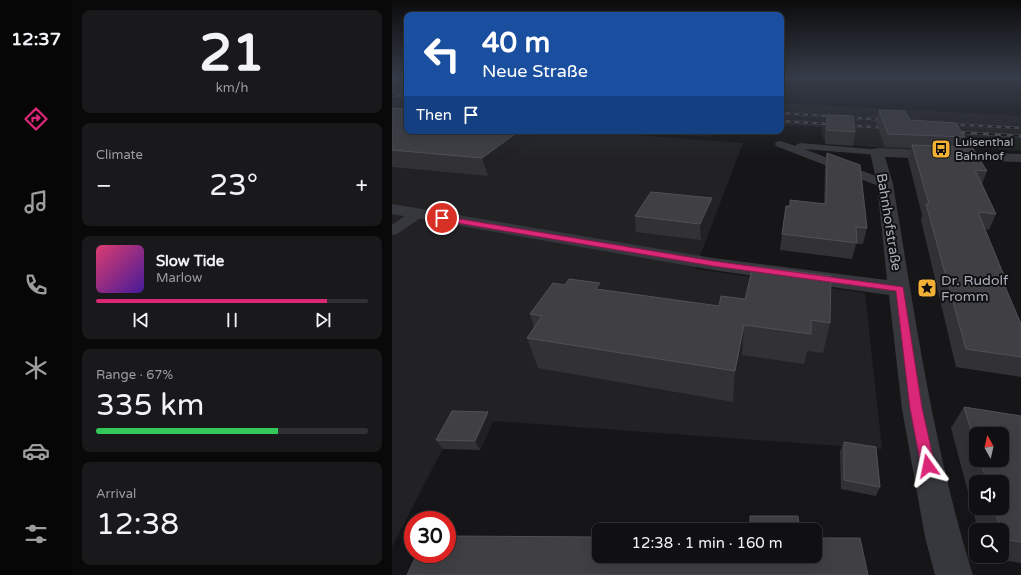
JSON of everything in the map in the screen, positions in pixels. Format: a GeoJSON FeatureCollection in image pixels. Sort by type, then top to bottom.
{"type":"FeatureCollection","features":[{"type":"Feature","properties":{"kind":"street"},"geometry":{"type":"LineString","coordinates":[[877,152],[1021,158]]}},
{"type":"Feature","properties":{"kind":"street","name":"Bahnhofstraße"},"geometry":{"type":"LineString","coordinates":[[877,152],[885,184],[916,408],[943,537],[954,575]]}},
{"type":"Feature","properties":{"kind":"street"},"geometry":{"type":"LineString","coordinates":[[392,209],[713,264],[900,289]]}},
{"type":"Feature","properties":{"kind":"lane"},"geometry":{"type":"LineString","coordinates":[[877,152],[780,144],[885,184]]}},
{"type":"Feature","properties":{"kind":"lane"},"geometry":{"type":"LineString","coordinates":[[392,231],[417,214]]}},
{"type":"Feature","properties":{"kind":"shaded area"},"geometry":{"type":"Polygon","coordinates":[[[392,105],[404,105],[404,115],[392,114],[392,105]]]}},
{"type":"Feature","properties":{"kind":"shaded area"},"geometry":{"type":"Polygon","coordinates":[[[784,105],[815,105],[1021,116],[1021,140],[952,136],[948,150],[895,149],[832,143],[823,139],[823,136],[821,135],[822,127],[784,125],[784,105]]]}},
{"type":"Feature","properties":{"kind":"shaded area"},"geometry":{"type":"Polygon","coordinates":[[[392,116],[404,128],[404,134],[624,134],[743,143],[695,269],[865,293],[882,449],[493,421],[457,421],[411,511],[404,511],[404,524],[392,547],[392,116]]]}},
{"type":"Feature","properties":{"kind":"shaded area"},"geometry":{"type":"Polygon","coordinates":[[[666,134],[712,134],[710,137],[666,134]]]}},
{"type":"Feature","properties":{"kind":"shaded area"},"geometry":{"type":"Polygon","coordinates":[[[985,138],[1021,140],[1021,151],[993,149],[985,138]]]}},
{"type":"Feature","properties":{"kind":"building"},"geometry":{"type":"Polygon","coordinates":[[[392,108],[404,109],[404,134],[515,134],[482,158],[392,150],[392,108]]]}},
{"type":"Feature","properties":{"kind":"building"},"geometry":{"type":"Polygon","coordinates":[[[879,110],[905,111],[910,120],[956,123],[965,137],[888,134],[879,110]]]}},
{"type":"Feature","properties":{"kind":"building"},"geometry":{"type":"Polygon","coordinates":[[[827,115],[853,116],[855,132],[827,130],[827,115]]]}},
{"type":"Feature","properties":{"kind":"building"},"geometry":{"type":"Polygon","coordinates":[[[912,145],[972,147],[987,171],[975,170],[996,214],[978,212],[1005,278],[1001,277],[1021,324],[1021,357],[966,349],[926,204],[929,204],[912,145]]]}},
{"type":"Feature","properties":{"kind":"building"},"geometry":{"type":"Polygon","coordinates":[[[827,153],[860,165],[867,228],[856,227],[857,243],[782,234],[786,206],[790,206],[790,200],[826,204],[827,153]]]}},
{"type":"Feature","properties":{"kind":"building"},"geometry":{"type":"Polygon","coordinates":[[[651,192],[712,198],[700,224],[635,216],[651,192]]]}},
{"type":"Feature","properties":{"kind":"building"},"geometry":{"type":"Polygon","coordinates":[[[753,266],[831,276],[830,323],[811,320],[811,334],[744,325],[735,371],[527,338],[542,316],[530,314],[553,283],[565,285],[569,279],[600,283],[596,289],[719,306],[721,296],[745,299],[753,266]]]}},
{"type":"Feature","properties":{"kind":"building"},"geometry":{"type":"Polygon","coordinates":[[[964,407],[1021,416],[1021,542],[1009,540],[1009,523],[999,523],[996,515],[1009,515],[1009,475],[985,475],[982,467],[1009,467],[1009,427],[970,427],[964,407]]]}},
{"type":"Feature","properties":{"kind":"building"},"geometry":{"type":"Polygon","coordinates":[[[452,411],[488,412],[475,441],[436,440],[452,411]]]}},
{"type":"Feature","properties":{"kind":"building"},"geometry":{"type":"Polygon","coordinates":[[[844,442],[876,447],[880,487],[844,480],[844,442]]]}},
{"type":"Feature","properties":{"kind":"building"},"geometry":{"type":"Polygon","coordinates":[[[750,516],[798,516],[799,523],[750,523],[750,516]]]}},
{"type":"Feature","properties":{"kind":"building"},"geometry":{"type":"Polygon","coordinates":[[[456,536],[592,537],[592,563],[822,563],[822,538],[860,538],[868,575],[407,575],[413,563],[456,563],[456,536]]]}},
{"type":"Feature","properties":{"kind":"railway"},"geometry":{"type":"LineString","coordinates":[[784,113],[887,120]]}},
{"type":"Feature","properties":{"kind":"railway"},"geometry":{"type":"LineString","coordinates":[[784,121],[889,128]]}},
{"type":"Feature","properties":{"kind":"railway"},"geometry":{"type":"LineString","coordinates":[[947,124],[1021,128]]}},
{"type":"Feature","properties":{"kind":"railway"},"geometry":{"type":"LineString","coordinates":[[953,132],[1021,136]]}},
{"type":"Feature","properties":{"kind":"place","name":"Luisenthal Bahnhof"},"geometry":{"type":"Point","coordinates":[941,149]}},
{"type":"Feature","properties":{"kind":"place","name":"Dr. Rudolf Fromm"},"geometry":{"type":"Point","coordinates":[927,288]}},
{"type":"Feature","properties":{"kind":"route"},"geometry":{"type":"LineString","coordinates":[[442,218],[713,264],[873,284],[900,289],[916,408],[928,466]]}}]}
